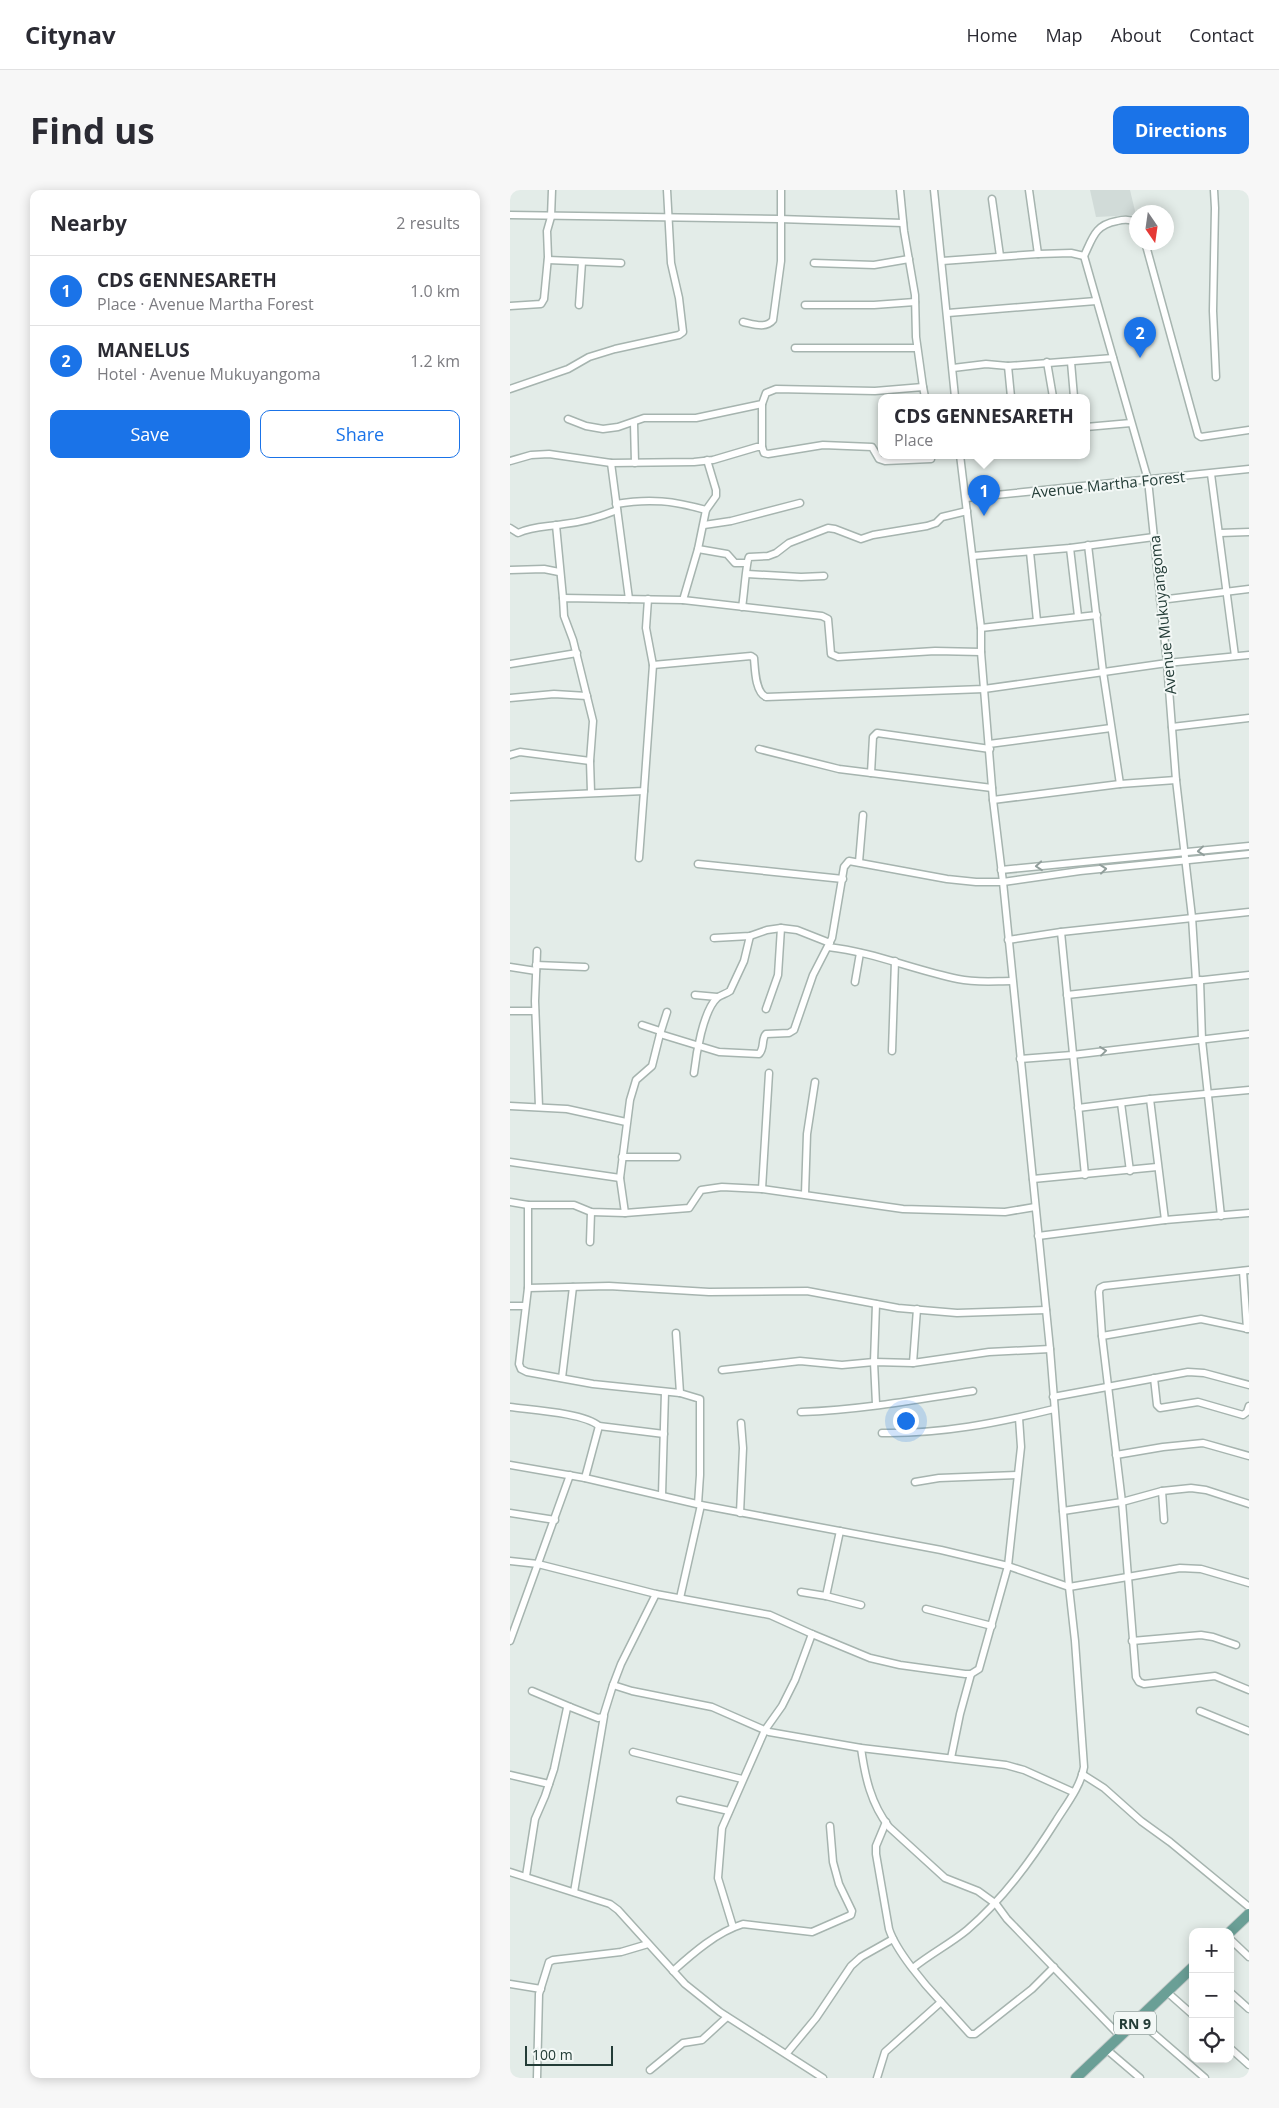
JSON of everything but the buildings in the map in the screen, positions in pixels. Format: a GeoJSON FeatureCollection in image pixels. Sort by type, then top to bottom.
{"type":"FeatureCollection","features":[{"type":"Feature","properties":{"kind":"main road"},"geometry":{"type":"LineString","coordinates":[[1234,1928],[1249,1914]]}},
{"type":"Feature","properties":{"kind":"main road","name":"RN 9"},"geometry":{"type":"LineString","coordinates":[[1076,2078],[1189,1971]]}},
{"type":"Feature","properties":{"kind":"street"},"geometry":{"type":"LineString","coordinates":[[510,306],[542,304],[544,299],[548,260],[547,231],[551,217],[552,190]]}},
{"type":"Feature","properties":{"kind":"street"},"geometry":{"type":"LineString","coordinates":[[510,389],[568,369],[589,357],[615,349],[680,335],[683,332],[679,298],[671,262],[667,218],[667,190]]}},
{"type":"Feature","properties":{"kind":"street"},"geometry":{"type":"LineString","coordinates":[[743,322],[764,326],[770,324],[773,320],[781,261],[780,190]]}},
{"type":"Feature","properties":{"kind":"street"},"geometry":{"type":"LineString","coordinates":[[900,190],[914,302],[917,348],[924,394]]}},
{"type":"Feature","properties":{"kind":"street"},"geometry":{"type":"LineString","coordinates":[[934,190],[954,368],[955,394]]}},
{"type":"Feature","properties":{"kind":"street"},"geometry":{"type":"LineString","coordinates":[[1029,190],[1038,254]]}},
{"type":"Feature","properties":{"kind":"street"},"geometry":{"type":"LineString","coordinates":[[1214,190],[1213,311],[1216,377]]}},
{"type":"Feature","properties":{"kind":"street"},"geometry":{"type":"LineString","coordinates":[[992,199],[1000,256]]}},
{"type":"Feature","properties":{"kind":"street"},"geometry":{"type":"LineString","coordinates":[[510,215],[903,223]]}},
{"type":"Feature","properties":{"kind":"street"},"geometry":{"type":"LineString","coordinates":[[942,261],[1038,254],[1071,253],[1084,256],[1100,227],[1120,220],[1129,220]]}},
{"type":"Feature","properties":{"kind":"street"},"geometry":{"type":"LineString","coordinates":[[1147,250],[1198,435],[1201,437],[1249,430]]}},
{"type":"Feature","properties":{"kind":"street","name":"Avenue Mukuyangoma"},"geometry":{"type":"LineString","coordinates":[[1084,256],[1148,480],[1220,1216]]}},
{"type":"Feature","properties":{"kind":"street"},"geometry":{"type":"LineString","coordinates":[[814,263],[874,265],[909,259]]}},
{"type":"Feature","properties":{"kind":"street"},"geometry":{"type":"LineString","coordinates":[[548,260],[621,263]]}},
{"type":"Feature","properties":{"kind":"street"},"geometry":{"type":"LineString","coordinates":[[579,306],[582,262]]}},
{"type":"Feature","properties":{"kind":"street"},"geometry":{"type":"LineString","coordinates":[[948,313],[1096,301]]}},
{"type":"Feature","properties":{"kind":"street"},"geometry":{"type":"LineString","coordinates":[[804,305],[866,305],[914,302]]}},
{"type":"Feature","properties":{"kind":"street"},"geometry":{"type":"LineString","coordinates":[[795,348],[917,348]]}},
{"type":"Feature","properties":{"kind":"street"},"geometry":{"type":"LineString","coordinates":[[954,368],[986,364],[1008,366],[1113,358]]}},
{"type":"Feature","properties":{"kind":"street"},"geometry":{"type":"LineString","coordinates":[[1047,362],[1052,394]]}},
{"type":"Feature","properties":{"kind":"street"},"geometry":{"type":"LineString","coordinates":[[1071,362],[1074,394]]}},
{"type":"Feature","properties":{"kind":"street"},"geometry":{"type":"LineString","coordinates":[[1008,366],[1012,394]]}},
{"type":"Feature","properties":{"kind":"street"},"geometry":{"type":"LineString","coordinates":[[878,457],[872,447],[867,446],[822,445],[768,454],[764,452],[762,447],[762,404],[766,393],[776,389],[874,391],[923,387]]}},
{"type":"Feature","properties":{"kind":"street"},"geometry":{"type":"LineString","coordinates":[[568,420],[586,426],[603,428],[634,423],[644,418],[696,418],[762,404]]}},
{"type":"Feature","properties":{"kind":"street"},"geometry":{"type":"LineString","coordinates":[[1090,427],[1131,422]]}},
{"type":"Feature","properties":{"kind":"street"},"geometry":{"type":"LineString","coordinates":[[634,423],[635,463]]}},
{"type":"Feature","properties":{"kind":"street"},"geometry":{"type":"LineString","coordinates":[[510,461],[531,455],[548,454],[611,463],[707,460],[762,447]]}},
{"type":"Feature","properties":{"kind":"street"},"geometry":{"type":"LineString","coordinates":[[879,459],[885,461],[931,459]]}},
{"type":"Feature","properties":{"kind":"street"},"geometry":{"type":"LineString","coordinates":[[913,1968],[966,1931],[996,1904],[1022,1872],[1073,1792],[1084,1767],[1050,1349],[993,800],[981,652],[981,628],[961,459]]}},
{"type":"Feature","properties":{"kind":"street"},"geometry":{"type":"LineString","coordinates":[[683,600],[698,549],[706,510],[716,496],[707,460]]}},
{"type":"Feature","properties":{"kind":"street"},"geometry":{"type":"LineString","coordinates":[[611,463],[629,599]]}},
{"type":"Feature","properties":{"kind":"street","name":"Avenue Martha Forest"},"geometry":{"type":"LineString","coordinates":[[966,498],[1249,470]]}},
{"type":"Feature","properties":{"kind":"street"},"geometry":{"type":"LineString","coordinates":[[1211,474],[1235,656]]}},
{"type":"Feature","properties":{"kind":"street"},"geometry":{"type":"LineString","coordinates":[[510,528],[513,532],[518,532],[533,527],[593,519],[617,507],[637,500],[673,501],[706,510]]}},
{"type":"Feature","properties":{"kind":"street"},"geometry":{"type":"LineString","coordinates":[[704,525],[731,521],[800,503]]}},
{"type":"Feature","properties":{"kind":"street"},"geometry":{"type":"LineString","coordinates":[[742,607],[747,574],[746,563],[750,557],[768,556],[776,553],[789,543],[818,530],[835,529],[861,539],[873,535],[927,526],[936,523],[942,517],[967,511]]}},
{"type":"Feature","properties":{"kind":"street"},"geometry":{"type":"LineString","coordinates":[[556,525],[564,616],[577,653],[593,721],[590,761],[591,792]]}},
{"type":"Feature","properties":{"kind":"street"},"geometry":{"type":"LineString","coordinates":[[1220,533],[1249,532]]}},
{"type":"Feature","properties":{"kind":"street"},"geometry":{"type":"LineString","coordinates":[[973,556],[1070,548],[1154,537]]}},
{"type":"Feature","properties":{"kind":"street"},"geometry":{"type":"LineString","coordinates":[[1088,545],[1103,672],[1120,784]]}},
{"type":"Feature","properties":{"kind":"street"},"geometry":{"type":"LineString","coordinates":[[1070,548],[1078,616]]}},
{"type":"Feature","properties":{"kind":"street"},"geometry":{"type":"LineString","coordinates":[[698,549],[727,554],[730,555],[735,563],[746,563]]}},
{"type":"Feature","properties":{"kind":"street"},"geometry":{"type":"LineString","coordinates":[[1030,552],[1036,621]]}},
{"type":"Feature","properties":{"kind":"street"},"geometry":{"type":"LineString","coordinates":[[510,570],[544,569],[559,572]]}},
{"type":"Feature","properties":{"kind":"street"},"geometry":{"type":"LineString","coordinates":[[747,574],[801,577],[824,576]]}},
{"type":"Feature","properties":{"kind":"street"},"geometry":{"type":"LineString","coordinates":[[1160,600],[1249,589]]}},
{"type":"Feature","properties":{"kind":"street"},"geometry":{"type":"LineString","coordinates":[[563,598],[683,600],[826,617],[830,626],[830,647],[834,656],[935,651],[981,652]]}},
{"type":"Feature","properties":{"kind":"street"},"geometry":{"type":"LineString","coordinates":[[639,858],[653,665],[646,628],[648,599]]}},
{"type":"Feature","properties":{"kind":"street"},"geometry":{"type":"LineString","coordinates":[[981,628],[1097,615]]}},
{"type":"Feature","properties":{"kind":"street"},"geometry":{"type":"LineString","coordinates":[[510,664],[577,653]]}},
{"type":"Feature","properties":{"kind":"street"},"geometry":{"type":"LineString","coordinates":[[653,665],[751,656],[754,658],[759,690],[766,697],[984,689],[1167,663],[1249,655]]}},
{"type":"Feature","properties":{"kind":"street"},"geometry":{"type":"LineString","coordinates":[[510,698],[554,694],[587,696]]}},
{"type":"Feature","properties":{"kind":"street"},"geometry":{"type":"LineString","coordinates":[[1172,727],[1249,718]]}},
{"type":"Feature","properties":{"kind":"street"},"geometry":{"type":"LineString","coordinates":[[871,773],[874,737],[877,733],[990,747],[1111,728]]}},
{"type":"Feature","properties":{"kind":"street"},"geometry":{"type":"LineString","coordinates":[[759,749],[839,769],[992,788]]}},
{"type":"Feature","properties":{"kind":"street"},"geometry":{"type":"LineString","coordinates":[[510,755],[520,752],[590,761]]}},
{"type":"Feature","properties":{"kind":"street"},"geometry":{"type":"LineString","coordinates":[[993,800],[1120,784],[1176,780]]}},
{"type":"Feature","properties":{"kind":"street"},"geometry":{"type":"LineString","coordinates":[[510,797],[644,791]]}},
{"type":"Feature","properties":{"kind":"street"},"geometry":{"type":"LineString","coordinates":[[858,862],[863,815]]}},
{"type":"Feature","properties":{"kind":"street"},"geometry":{"type":"LineString","coordinates":[[1001,870],[1249,846]]}},
{"type":"Feature","properties":{"kind":"street"},"geometry":{"type":"LineString","coordinates":[[642,1026],[719,1052],[759,1054],[762,1050],[766,1034],[789,1033],[794,1030],[814,975],[834,931],[846,863],[852,860],[947,879],[1003,882],[1080,871],[1249,854]]}},
{"type":"Feature","properties":{"kind":"street"},"geometry":{"type":"LineString","coordinates":[[698,864],[843,879]]}},
{"type":"Feature","properties":{"kind":"street"},"geometry":{"type":"LineString","coordinates":[[1008,940],[1061,932],[1249,912]]}},
{"type":"Feature","properties":{"kind":"street"},"geometry":{"type":"LineString","coordinates":[[766,1008],[778,975],[782,928]]}},
{"type":"Feature","properties":{"kind":"street"},"geometry":{"type":"LineString","coordinates":[[714,938],[750,936],[767,930],[782,928],[798,930],[829,945],[895,960],[958,979],[980,982],[1012,981]]}},
{"type":"Feature","properties":{"kind":"street"},"geometry":{"type":"LineString","coordinates":[[1061,932],[1085,1175]]}},
{"type":"Feature","properties":{"kind":"street"},"geometry":{"type":"LineString","coordinates":[[695,995],[717,997],[730,991],[744,961],[750,936]]}},
{"type":"Feature","properties":{"kind":"street"},"geometry":{"type":"LineString","coordinates":[[537,951],[536,1011],[539,1107]]}},
{"type":"Feature","properties":{"kind":"street"},"geometry":{"type":"LineString","coordinates":[[855,982],[860,952]]}},
{"type":"Feature","properties":{"kind":"street"},"geometry":{"type":"LineString","coordinates":[[892,1050],[895,960]]}},
{"type":"Feature","properties":{"kind":"street"},"geometry":{"type":"LineString","coordinates":[[510,967],[585,967]]}},
{"type":"Feature","properties":{"kind":"street"},"geometry":{"type":"LineString","coordinates":[[1067,995],[1249,974]]}},
{"type":"Feature","properties":{"kind":"street"},"geometry":{"type":"LineString","coordinates":[[694,1073],[698,1046],[710,1008],[717,997]]}},
{"type":"Feature","properties":{"kind":"street"},"geometry":{"type":"LineString","coordinates":[[510,1011],[536,1011]]}},
{"type":"Feature","properties":{"kind":"street"},"geometry":{"type":"LineString","coordinates":[[625,1213],[620,1178],[626,1122],[636,1080],[652,1066],[660,1032],[668,1012]]}},
{"type":"Feature","properties":{"kind":"street"},"geometry":{"type":"LineString","coordinates":[[1020,1059],[1072,1055],[1249,1034]]}},
{"type":"Feature","properties":{"kind":"street"},"geometry":{"type":"LineString","coordinates":[[762,1189],[768,1074]]}},
{"type":"Feature","properties":{"kind":"street"},"geometry":{"type":"LineString","coordinates":[[805,1194],[807,1134],[815,1082]]}},
{"type":"Feature","properties":{"kind":"street"},"geometry":{"type":"LineString","coordinates":[[1078,1108],[1249,1090]]}},
{"type":"Feature","properties":{"kind":"street"},"geometry":{"type":"LineString","coordinates":[[1150,1099],[1165,1220]]}},
{"type":"Feature","properties":{"kind":"street"},"geometry":{"type":"LineString","coordinates":[[1121,1103],[1130,1171]]}},
{"type":"Feature","properties":{"kind":"street"},"geometry":{"type":"LineString","coordinates":[[510,1106],[567,1109],[626,1122]]}},
{"type":"Feature","properties":{"kind":"street"},"geometry":{"type":"LineString","coordinates":[[622,1156],[677,1158]]}},
{"type":"Feature","properties":{"kind":"street"},"geometry":{"type":"LineString","coordinates":[[510,1162],[620,1178]]}},
{"type":"Feature","properties":{"kind":"street"},"geometry":{"type":"LineString","coordinates":[[1033,1179],[1157,1167]]}},
{"type":"Feature","properties":{"kind":"street"},"geometry":{"type":"LineString","coordinates":[[510,1202],[528,1205],[574,1205],[591,1212],[625,1213],[689,1208],[701,1190],[706,1188],[762,1189],[904,1209],[1005,1212],[1035,1207]]}},
{"type":"Feature","properties":{"kind":"street"},"geometry":{"type":"LineString","coordinates":[[528,1205],[528,1288],[519,1364],[521,1369],[527,1372],[562,1378],[680,1393],[700,1399],[699,1504],[680,1598]]}},
{"type":"Feature","properties":{"kind":"street"},"geometry":{"type":"LineString","coordinates":[[590,1242],[591,1212]]}},
{"type":"Feature","properties":{"kind":"street"},"geometry":{"type":"LineString","coordinates":[[1038,1236],[1165,1220],[1249,1213]]}},
{"type":"Feature","properties":{"kind":"street"},"geometry":{"type":"LineString","coordinates":[[1102,1336],[1201,1319],[1248,1329],[1246,1271],[1104,1286],[1100,1288],[1099,1292],[1102,1336],[1122,1502],[1136,1677],[1139,1682],[1144,1684],[1216,1676],[1249,1690]]}},
{"type":"Feature","properties":{"kind":"street"},"geometry":{"type":"LineString","coordinates":[[528,1288],[609,1286],[708,1292],[807,1291],[876,1304],[917,1309],[974,1313],[1046,1310]]}},
{"type":"Feature","properties":{"kind":"street"},"geometry":{"type":"LineString","coordinates":[[562,1378],[573,1287]]}},
{"type":"Feature","properties":{"kind":"street"},"geometry":{"type":"LineString","coordinates":[[876,1304],[874,1362],[876,1404]]}},
{"type":"Feature","properties":{"kind":"street"},"geometry":{"type":"LineString","coordinates":[[510,1306],[525,1306]]}},
{"type":"Feature","properties":{"kind":"street"},"geometry":{"type":"LineString","coordinates":[[913,1363],[917,1309]]}},
{"type":"Feature","properties":{"kind":"street"},"geometry":{"type":"LineString","coordinates":[[676,1333],[680,1393]]}},
{"type":"Feature","properties":{"kind":"street"},"geometry":{"type":"LineString","coordinates":[[722,1370],[800,1361],[842,1365],[874,1362],[913,1363],[989,1352],[1050,1349]]}},
{"type":"Feature","properties":{"kind":"street"},"geometry":{"type":"LineString","coordinates":[[1053,1397],[1188,1372],[1204,1372],[1249,1385]]}},
{"type":"Feature","properties":{"kind":"street"},"geometry":{"type":"LineString","coordinates":[[1154,1378],[1157,1405],[1160,1408],[1198,1402],[1243,1415],[1247,1412],[1249,1406]]}},
{"type":"Feature","properties":{"kind":"street"},"geometry":{"type":"LineString","coordinates":[[801,1412],[893,1404],[973,1391]]}},
{"type":"Feature","properties":{"kind":"street"},"geometry":{"type":"LineString","coordinates":[[662,1496],[665,1392]]}},
{"type":"Feature","properties":{"kind":"street"},"geometry":{"type":"LineString","coordinates":[[510,1407],[579,1417],[593,1420],[599,1426],[664,1434]]}},
{"type":"Feature","properties":{"kind":"street"},"geometry":{"type":"LineString","coordinates":[[882,1433],[918,1434],[950,1431],[1019,1418],[1054,1409]]}},
{"type":"Feature","properties":{"kind":"street"},"geometry":{"type":"LineString","coordinates":[[510,1561],[538,1564],[656,1594],[770,1615],[870,1658],[900,1665],[971,1674],[979,1669],[1008,1566],[1021,1447],[1019,1418]]}},
{"type":"Feature","properties":{"kind":"street"},"geometry":{"type":"LineString","coordinates":[[740,1512],[743,1448],[741,1422]]}},
{"type":"Feature","properties":{"kind":"street"},"geometry":{"type":"LineString","coordinates":[[585,1478],[599,1426]]}},
{"type":"Feature","properties":{"kind":"street"},"geometry":{"type":"LineString","coordinates":[[1116,1455],[1203,1442],[1249,1456]]}},
{"type":"Feature","properties":{"kind":"street"},"geometry":{"type":"LineString","coordinates":[[510,1465],[570,1475],[699,1504],[941,1550],[1008,1566],[1068,1587],[1180,1568],[1201,1569],[1248,1581]]}},
{"type":"Feature","properties":{"kind":"street"},"geometry":{"type":"LineString","coordinates":[[510,1641],[512,1629],[555,1520],[570,1475]]}},
{"type":"Feature","properties":{"kind":"street"},"geometry":{"type":"LineString","coordinates":[[915,1482],[939,1478],[1017,1475]]}},
{"type":"Feature","properties":{"kind":"street"},"geometry":{"type":"LineString","coordinates":[[1062,1511],[1122,1502],[1162,1491],[1191,1488],[1206,1490],[1249,1504]]}},
{"type":"Feature","properties":{"kind":"street"},"geometry":{"type":"LineString","coordinates":[[1162,1491],[1164,1520]]}},
{"type":"Feature","properties":{"kind":"street"},"geometry":{"type":"LineString","coordinates":[[510,1513],[555,1520]]}},
{"type":"Feature","properties":{"kind":"street"},"geometry":{"type":"LineString","coordinates":[[826,1596],[840,1531]]}},
{"type":"Feature","properties":{"kind":"street"},"geometry":{"type":"LineString","coordinates":[[801,1592],[861,1605]]}},
{"type":"Feature","properties":{"kind":"street"},"geometry":{"type":"LineString","coordinates":[[574,1892],[604,1716],[621,1664],[656,1594]]}},
{"type":"Feature","properties":{"kind":"street"},"geometry":{"type":"LineString","coordinates":[[926,1609],[992,1626]]}},
{"type":"Feature","properties":{"kind":"street"},"geometry":{"type":"LineString","coordinates":[[733,1927],[718,1878],[721,1835],[742,1779],[765,1730],[782,1706],[796,1680],[812,1634]]}},
{"type":"Feature","properties":{"kind":"street"},"geometry":{"type":"LineString","coordinates":[[1132,1641],[1208,1636],[1236,1645]]}},
{"type":"Feature","properties":{"kind":"street"},"geometry":{"type":"LineString","coordinates":[[951,1758],[971,1674]]}},
{"type":"Feature","properties":{"kind":"street"},"geometry":{"type":"LineString","coordinates":[[613,1685],[632,1691],[712,1707],[765,1730],[861,1748],[1017,1767],[1073,1792]]}},
{"type":"Feature","properties":{"kind":"street"},"geometry":{"type":"LineString","coordinates":[[532,1691],[598,1718],[604,1716]]}},
{"type":"Feature","properties":{"kind":"street"},"geometry":{"type":"LineString","coordinates":[[526,1876],[535,1819],[549,1784],[568,1708],[570,1707]]}},
{"type":"Feature","properties":{"kind":"street"},"geometry":{"type":"LineString","coordinates":[[1200,1710],[1249,1731]]}},
{"type":"Feature","properties":{"kind":"street"},"geometry":{"type":"LineString","coordinates":[[861,1748],[873,1802],[886,1822],[945,1878],[978,1891],[996,1904],[1007,1919],[1120,2036]]}},
{"type":"Feature","properties":{"kind":"street"},"geometry":{"type":"LineString","coordinates":[[633,1752],[742,1779]]}},
{"type":"Feature","properties":{"kind":"street"},"geometry":{"type":"LineString","coordinates":[[1082,1774],[1104,1788],[1141,1821],[1170,1842],[1249,1907]]}},
{"type":"Feature","properties":{"kind":"street"},"geometry":{"type":"LineString","coordinates":[[510,1775],[549,1784]]}},
{"type":"Feature","properties":{"kind":"street"},"geometry":{"type":"LineString","coordinates":[[680,1800],[729,1811]]}},
{"type":"Feature","properties":{"kind":"street"},"geometry":{"type":"LineString","coordinates":[[886,1822],[876,1846],[876,1854],[885,1916],[893,1939],[913,1968],[970,2034],[975,2034],[1032,1989],[1054,1967]]}},
{"type":"Feature","properties":{"kind":"street"},"geometry":{"type":"LineString","coordinates":[[673,1971],[696,1952],[733,1927],[749,1923],[812,1932],[852,1915],[852,1911],[839,1884],[833,1862],[830,1826]]}},
{"type":"Feature","properties":{"kind":"street"},"geometry":{"type":"LineString","coordinates":[[510,1872],[610,1904],[618,1910],[685,1984],[727,2017],[823,2078]]}},
{"type":"Feature","properties":{"kind":"street"},"geometry":{"type":"LineString","coordinates":[[786,2053],[813,2022],[851,1966],[857,1960],[893,1939]]}},
{"type":"Feature","properties":{"kind":"street"},"geometry":{"type":"LineString","coordinates":[[537,2078],[537,2040],[541,1989],[551,1961],[621,1952],[648,1944]]}},
{"type":"Feature","properties":{"kind":"street"},"geometry":{"type":"LineString","coordinates":[[1234,1944],[1249,1957]]}},
{"type":"Feature","properties":{"kind":"street"},"geometry":{"type":"LineString","coordinates":[[510,1984],[541,1989]]}},
{"type":"Feature","properties":{"kind":"street"},"geometry":{"type":"LineString","coordinates":[[1167,1992],[1189,2011]]}},
{"type":"Feature","properties":{"kind":"street"},"geometry":{"type":"LineString","coordinates":[[1234,1996],[1249,2009]]}},
{"type":"Feature","properties":{"kind":"street"},"geometry":{"type":"LineString","coordinates":[[878,2078],[885,2052],[941,2002]]}},
{"type":"Feature","properties":{"kind":"street"},"geometry":{"type":"LineString","coordinates":[[650,2070],[683,2043],[702,2040],[727,2017]]}},
{"type":"Feature","properties":{"kind":"street"},"geometry":{"type":"LineString","coordinates":[[1138,2020],[1205,2078]]}},
{"type":"Feature","properties":{"kind":"street"},"geometry":{"type":"LineString","coordinates":[[1106,2049],[1140,2078]]}},
{"type":"Feature","properties":{"kind":"street"},"geometry":{"type":"LineString","coordinates":[[1234,2052],[1249,2065]]}},
{"type":"Feature","properties":{"kind":"shaded area"},"geometry":{"type":"Polygon","coordinates":[[[1090,190],[1130,190],[1134,205],[1129,205],[1129,215],[1096,217],[1090,190]]]}},
{"type":"Feature","properties":{"kind":"place","name":"MANELUS"},"geometry":{"type":"Point","coordinates":[1140,358]}},
{"type":"Feature","properties":{"kind":"place","name":"CDS GENNESARETH"},"geometry":{"type":"Point","coordinates":[984,516]}}]}
